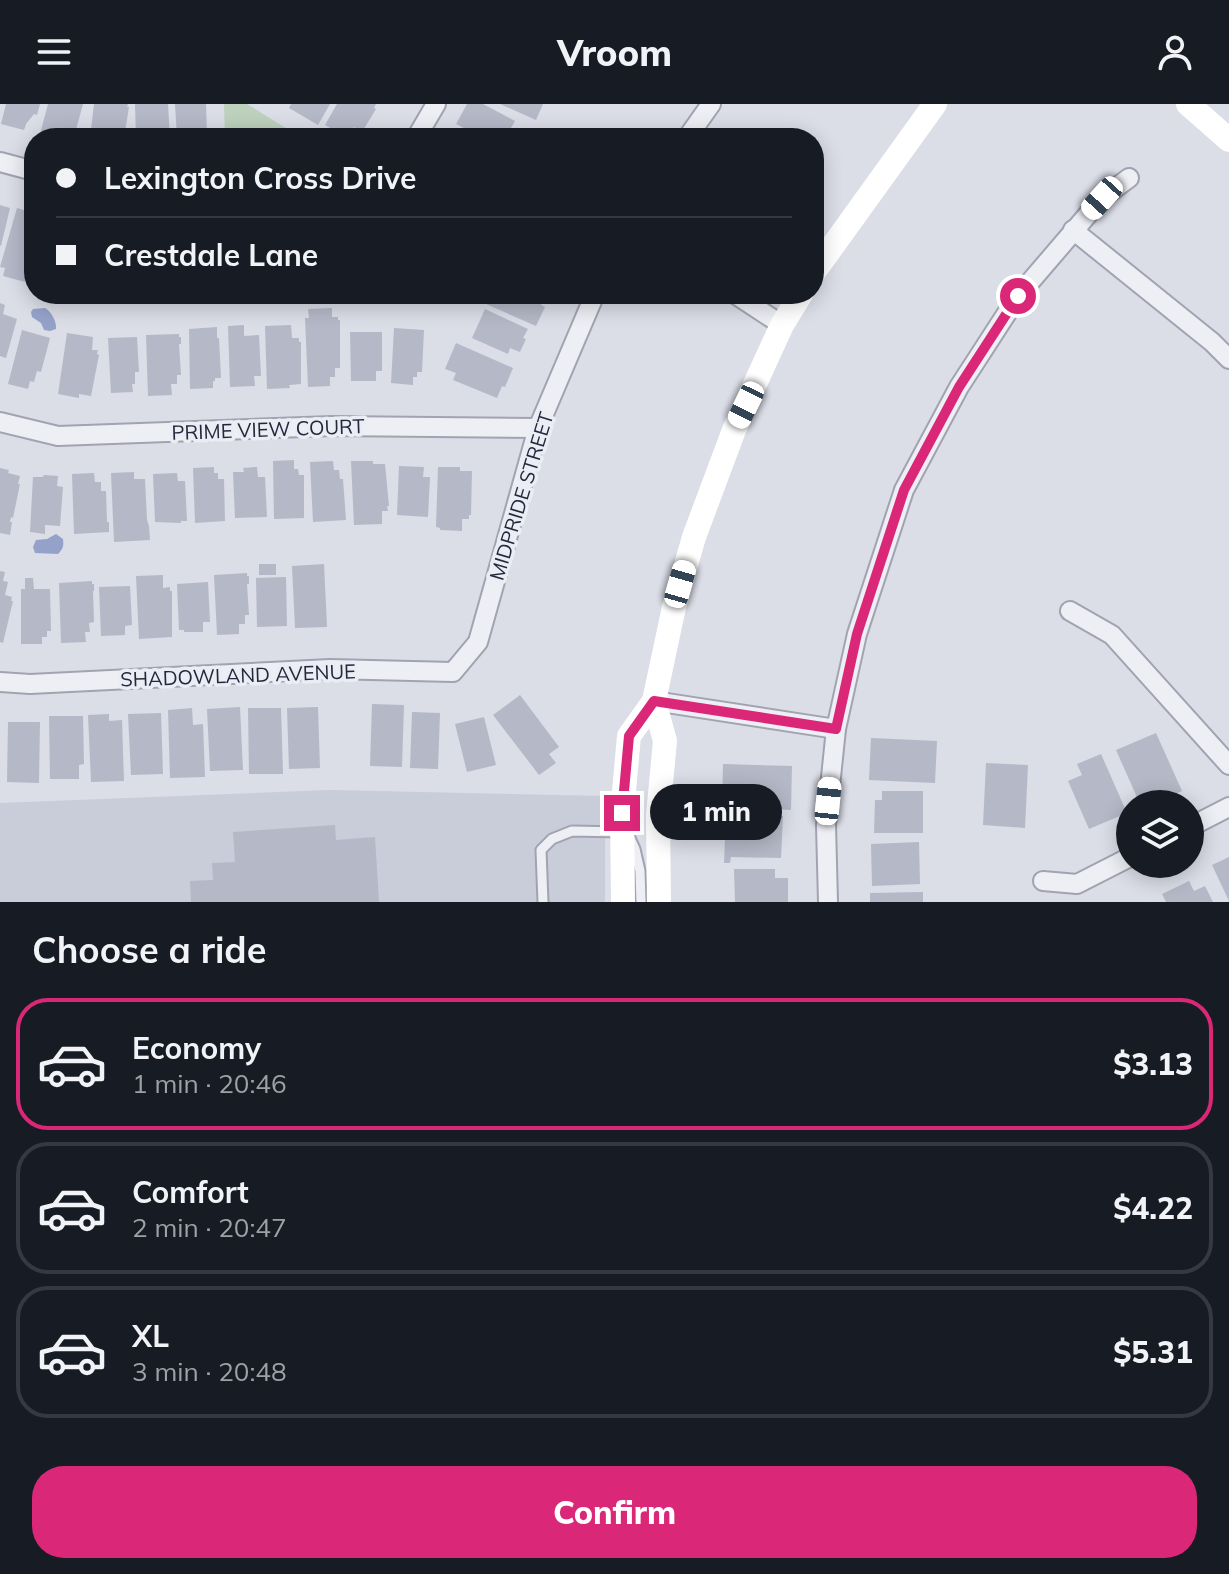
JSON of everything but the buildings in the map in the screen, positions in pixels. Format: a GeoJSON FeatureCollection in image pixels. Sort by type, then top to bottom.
{"type":"FeatureCollection","features":[{"type":"Feature","properties":{"kind":"street"},"geometry":{"type":"LineString","coordinates":[[422,128],[436,104]]}},
{"type":"Feature","properties":{"kind":"street"},"geometry":{"type":"LineString","coordinates":[[694,128],[711,104]]}},
{"type":"Feature","properties":{"kind":"street"},"geometry":{"type":"LineString","coordinates":[[824,258],[935,104]]}},
{"type":"Feature","properties":{"kind":"street"},"geometry":{"type":"LineString","coordinates":[[1188,104],[1229,140]]}},
{"type":"Feature","properties":{"kind":"street"},"geometry":{"type":"LineString","coordinates":[[0,162],[24,168]]}},
{"type":"Feature","properties":{"kind":"street"},"geometry":{"type":"LineString","coordinates":[[828,902],[826,825],[836,729],[857,634],[904,490],[967,374],[1018,296],[1102,198],[1129,178]]}},
{"type":"Feature","properties":{"kind":"street"},"geometry":{"type":"LineString","coordinates":[[1073,230],[1229,359]]}},
{"type":"Feature","properties":{"kind":"street","name":"MIDPRIDE STREET"},"geometry":{"type":"LineString","coordinates":[[467,653],[478,642],[538,428],[591,304]]}},
{"type":"Feature","properties":{"kind":"street"},"geometry":{"type":"LineString","coordinates":[[750,304],[782,325]]}},
{"type":"Feature","properties":{"kind":"street"},"geometry":{"type":"LineString","coordinates":[[623,902],[622,832],[629,736],[654,701],[674,607],[694,537],[734,430],[782,325],[795,304]]}},
{"type":"Feature","properties":{"kind":"street","name":"PRIME VIEW COURT"},"geometry":{"type":"LineString","coordinates":[[0,422],[58,436],[332,426],[538,428]]}},
{"type":"Feature","properties":{"kind":"street"},"geometry":{"type":"LineString","coordinates":[[1070,611],[1112,635],[1229,765]]}},
{"type":"Feature","properties":{"kind":"street","name":"SHADOWLAND AVENUE"},"geometry":{"type":"LineString","coordinates":[[0,682],[30,684],[330,669],[453,672],[467,653]]}},
{"type":"Feature","properties":{"kind":"street"},"geometry":{"type":"LineString","coordinates":[[654,701],[836,729]]}},
{"type":"Feature","properties":{"kind":"street"},"geometry":{"type":"LineString","coordinates":[[654,701],[665,741],[658,815],[659,902]]}},
{"type":"Feature","properties":{"kind":"street"},"geometry":{"type":"LineString","coordinates":[[1204,820],[1229,807]]}},
{"type":"Feature","properties":{"kind":"street"},"geometry":{"type":"LineString","coordinates":[[1043,881],[1077,884],[1116,864]]}},
{"type":"Feature","properties":{"kind":"lane"},"geometry":{"type":"LineString","coordinates":[[543,902],[541,850],[552,839],[572,831],[622,832],[630,838],[640,871],[641,902]]}},
{"type":"Feature","properties":{"kind":"shaded area"},"geometry":{"type":"Polygon","coordinates":[[[330,790],[605,796],[605,902],[0,902],[0,803],[330,790]]]}},
{"type":"Feature","properties":{"kind":"green space"},"geometry":{"type":"Polygon","coordinates":[[[224,104],[247,104],[286,128],[225,128],[224,104]]]}},
{"type":"Feature","properties":{"kind":"water"},"geometry":{"type":"Polygon","coordinates":[[[45,308],[53,317],[56,329],[44,330],[41,323],[32,317],[33,309],[45,308]]]}},
{"type":"Feature","properties":{"kind":"water"},"geometry":{"type":"Polygon","coordinates":[[[56,534],[63,539],[63,547],[58,554],[35,553],[33,547],[36,540],[56,534]]]}},
{"type":"Feature","properties":{"kind":"route"},"geometry":{"type":"LineString","coordinates":[[622,813],[629,736],[654,701],[836,729],[857,634],[904,490],[959,387],[1018,296]]}}]}
